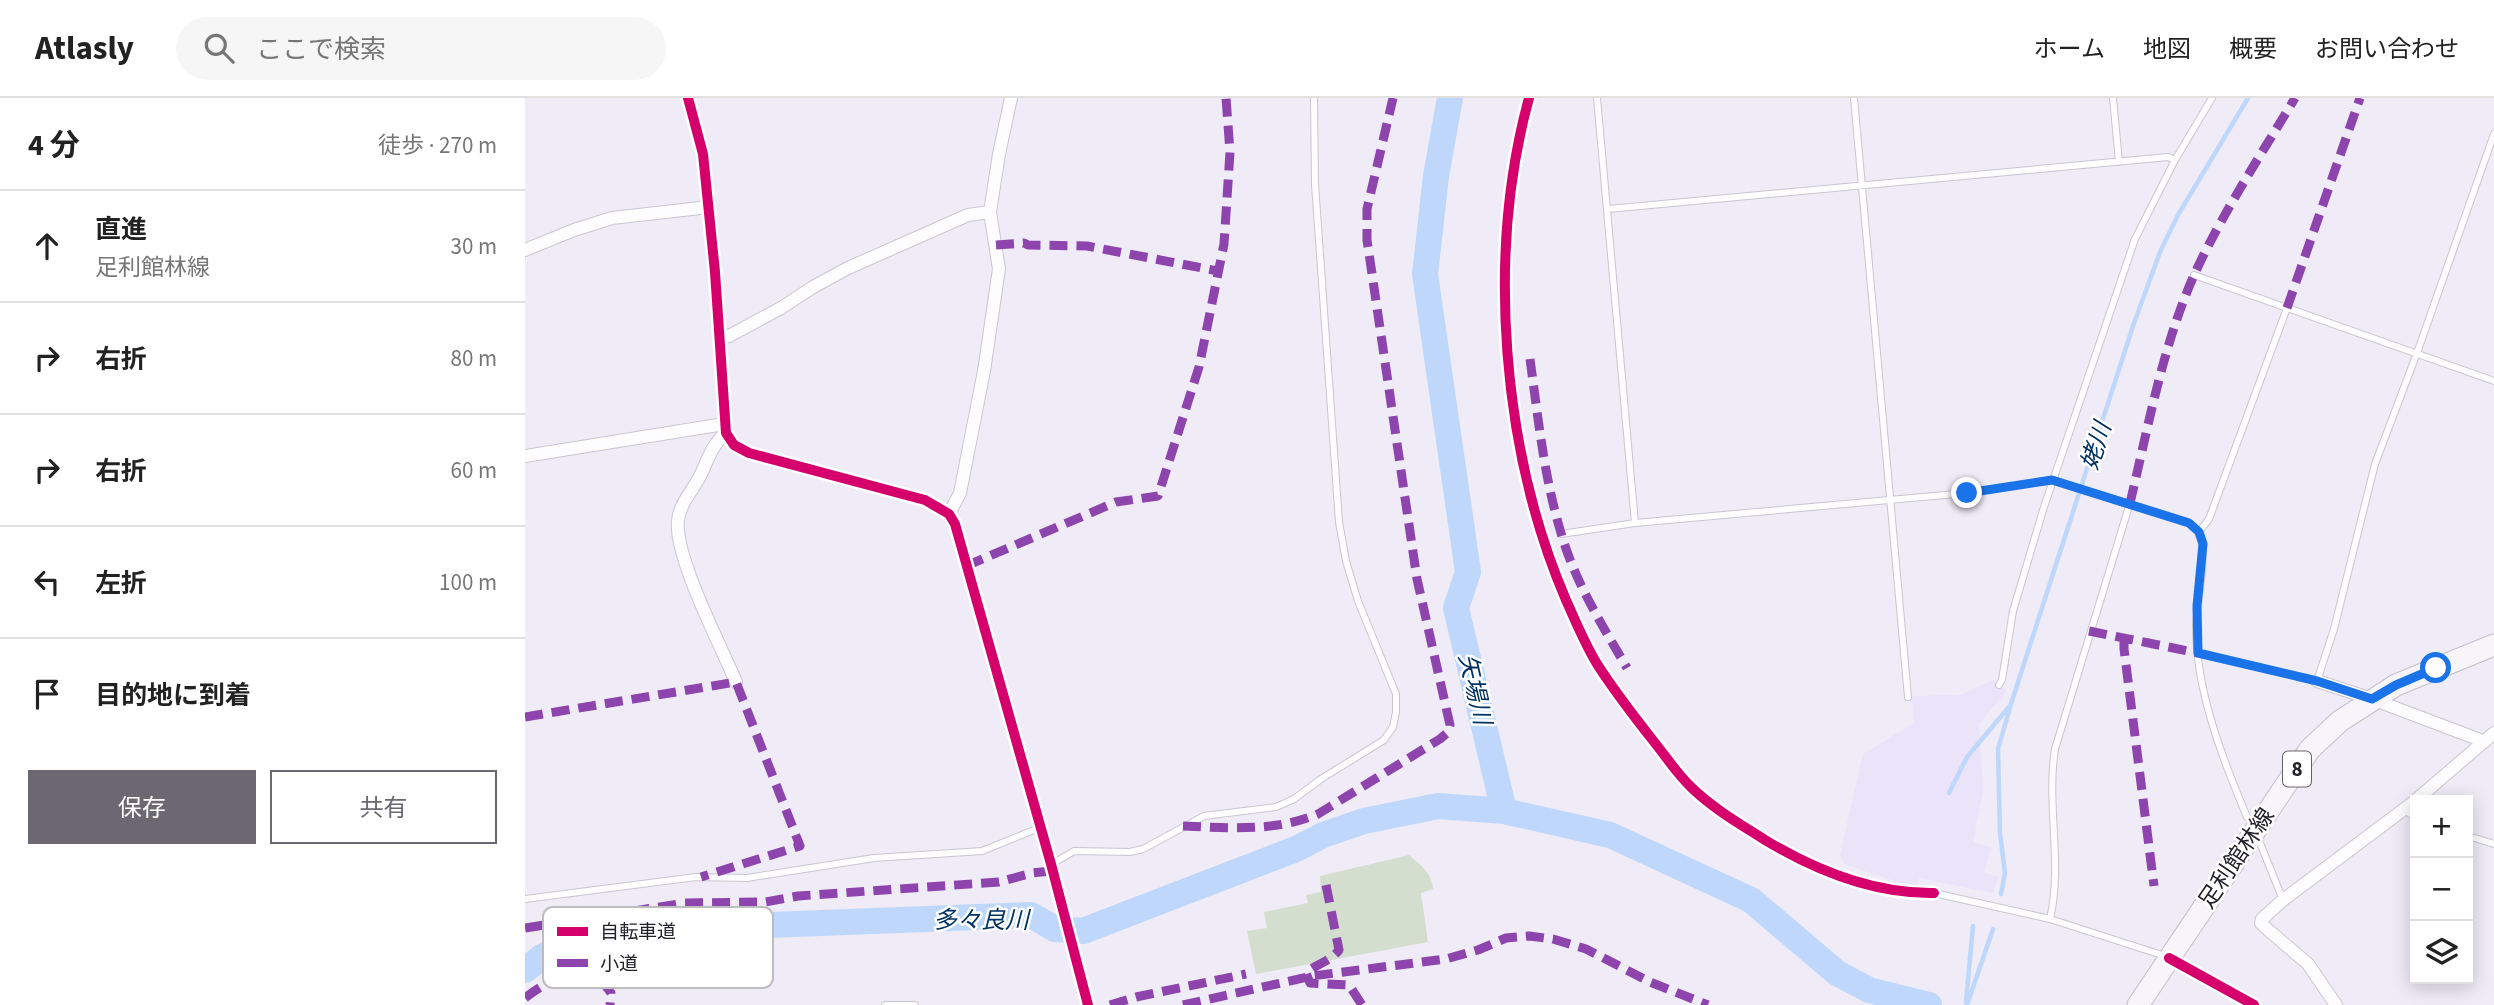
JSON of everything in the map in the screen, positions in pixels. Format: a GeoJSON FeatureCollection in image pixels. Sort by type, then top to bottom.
{"type":"FeatureCollection","features":[{"type":"Feature","properties":{"kind":"main road","name":"足利館林線"},"geometry":{"type":"LineString","coordinates":[[2138,1005],[2310,749],[2340,721],[2396,685],[2494,645]]}},
{"type":"Feature","properties":{"kind":"street"},"geometry":{"type":"LineString","coordinates":[[688,98],[703,154],[709,206],[725,428],[734,445],[748,453],[925,500],[949,514],[955,524],[1088,1005]]}},
{"type":"Feature","properties":{"kind":"street"},"geometry":{"type":"LineString","coordinates":[[949,514],[960,493],[984,371],[999,269],[990,212],[1011,98]]}},
{"type":"Feature","properties":{"kind":"street"},"geometry":{"type":"LineString","coordinates":[[525,250],[612,218],[709,206]]}},
{"type":"Feature","properties":{"kind":"street"},"geometry":{"type":"LineString","coordinates":[[720,337],[771,314],[848,268],[968,215],[990,212]]}},
{"type":"Feature","properties":{"kind":"street"},"geometry":{"type":"LineString","coordinates":[[525,456],[725,428]]}},
{"type":"Feature","properties":{"kind":"street"},"geometry":{"type":"LineString","coordinates":[[725,428],[715,441],[677,522],[688,570],[736,682]]}},
{"type":"Feature","properties":{"kind":"street"},"geometry":{"type":"LineString","coordinates":[[2317,681],[2483,741]]}},
{"type":"Feature","properties":{"kind":"street"},"geometry":{"type":"LineString","coordinates":[[2426,795],[2494,733]]}},
{"type":"Feature","properties":{"kind":"street"},"geometry":{"type":"LineString","coordinates":[[2336,1005],[2308,964],[2262,923],[2266,913],[2410,809]]}},
{"type":"Feature","properties":{"kind":"lane"},"geometry":{"type":"LineString","coordinates":[[1051,864],[1074,851],[1131,852],[1143,849],[1204,816],[1276,807],[1294,799],[1384,740],[1392,727],[1397,712],[1396,694],[1358,601],[1346,561],[1339,522],[1315,184],[1314,98]]}},
{"type":"Feature","properties":{"kind":"lane"},"geometry":{"type":"LineString","coordinates":[[1597,98],[1635,523]]}},
{"type":"Feature","properties":{"kind":"lane"},"geometry":{"type":"LineString","coordinates":[[1854,98],[1907,697]]}},
{"type":"Feature","properties":{"kind":"lane"},"geometry":{"type":"LineString","coordinates":[[2113,98],[2119,162]]}},
{"type":"Feature","properties":{"kind":"lane"},"geometry":{"type":"LineString","coordinates":[[1999,685],[2013,611],[2052,480],[2134,239],[2175,160],[2212,98]]}},
{"type":"Feature","properties":{"kind":"lane"},"geometry":{"type":"LineString","coordinates":[[2198,653],[2317,681],[2334,629],[2375,464],[2494,134]]}},
{"type":"Feature","properties":{"kind":"lane"},"geometry":{"type":"LineString","coordinates":[[1608,209],[2168,157],[2175,160]]}},
{"type":"Feature","properties":{"kind":"lane"},"geometry":{"type":"LineString","coordinates":[[2194,275],[2494,382]]}},
{"type":"Feature","properties":{"kind":"lane"},"geometry":{"type":"LineString","coordinates":[[2199,532],[2209,519],[2287,308]]}},
{"type":"Feature","properties":{"kind":"lane"},"geometry":{"type":"LineString","coordinates":[[1561,534],[1635,523],[1967,493],[2052,480],[2182,520],[2199,532],[2203,554],[2197,606],[2198,653],[2223,760],[2247,817]]}},
{"type":"Feature","properties":{"kind":"lane"},"geometry":{"type":"LineString","coordinates":[[2050,919],[2056,888],[2052,793],[2055,749],[2126,502]]}},
{"type":"Feature","properties":{"kind":"lane"},"geometry":{"type":"LineString","coordinates":[[525,900],[696,877],[747,878],[874,858],[982,851],[1039,828]]}},
{"type":"Feature","properties":{"kind":"lane"},"geometry":{"type":"LineString","coordinates":[[2473,838],[2494,844]]}},
{"type":"Feature","properties":{"kind":"lane"},"geometry":{"type":"LineString","coordinates":[[2260,843],[2283,900]]}},
{"type":"Feature","properties":{"kind":"lane"},"geometry":{"type":"LineString","coordinates":[[1934,893],[2050,919],[2150,950],[2166,962]]}},
{"type":"Feature","properties":{"kind":"lane"},"geometry":{"type":"LineString","coordinates":[[885,1005],[915,1005]]}},
{"type":"Feature","properties":{"kind":"shaded area"},"geometry":{"type":"Polygon","coordinates":[[[1993,680],[2006,691],[1979,724],[1983,790],[1973,842],[1991,847],[1984,873],[1998,877],[1993,893],[1919,878],[1916,888],[1844,864],[1840,855],[1863,754],[1914,723],[1912,696],[1960,695],[1993,680]]]}},
{"type":"Feature","properties":{"kind":"green space"},"geometry":{"type":"Polygon","coordinates":[[[1409,855],[1431,878],[1433,889],[1421,893],[1428,942],[1256,974],[1247,931],[1267,928],[1264,912],[1308,903],[1306,895],[1321,892],[1320,876],[1409,855]]]}},
{"type":"Feature","properties":{"kind":"waterway","name":"矢場川"},"geometry":{"type":"LineString","coordinates":[[1450,98],[1436,176],[1425,274],[1468,572],[1456,608],[1504,811]]}},
{"type":"Feature","properties":{"kind":"waterway","name":"姥川"},"geometry":{"type":"LineString","coordinates":[[2001,894],[2005,873],[2000,833],[1998,749],[2011,704],[2133,326],[2160,252],[2178,215],[2248,98]]}},
{"type":"Feature","properties":{"kind":"waterway"},"geometry":{"type":"LineString","coordinates":[[1949,793],[1967,757],[2008,708]]}},
{"type":"Feature","properties":{"kind":"waterway","name":"多々良川"},"geometry":{"type":"LineString","coordinates":[[773,925],[1031,915],[1055,929],[1083,931],[1296,849],[1323,835],[1364,821],[1438,806],[1504,811],[1610,835],[1751,900],[1837,973],[1869,990],[1929,1005]]}},
{"type":"Feature","properties":{"kind":"waterway"},"geometry":{"type":"LineString","coordinates":[[1966,1002],[1973,926]]}},
{"type":"Feature","properties":{"kind":"waterway","name":"姥川"},"geometry":{"type":"LineString","coordinates":[[1967,1005],[1993,929]]}},
{"type":"Feature","properties":{"kind":"waterway","name":"多々良川"},"geometry":{"type":"LineString","coordinates":[[525,970],[543,956]]}},
{"type":"Feature","properties":{"kind":"marked path"},"geometry":{"type":"LineString","coordinates":[[966,566],[1116,502],[1158,496],[1199,367],[1224,244],[1230,152],[1226,98]]}},
{"type":"Feature","properties":{"kind":"marked path"},"geometry":{"type":"LineString","coordinates":[[1183,826],[1268,826],[1302,820],[1318,814],[1440,739],[1447,733],[1450,725],[1417,579],[1367,240],[1367,209],[1393,98]]}},
{"type":"Feature","properties":{"kind":"marked path"},"geometry":{"type":"LineString","coordinates":[[2130,503],[2157,387],[2184,300],[2218,228],[2295,98]]}},
{"type":"Feature","properties":{"kind":"marked path"},"geometry":{"type":"LineString","coordinates":[[2287,308],[2360,98]]}},
{"type":"Feature","properties":{"kind":"marked path"},"geometry":{"type":"LineString","coordinates":[[996,245],[1024,243],[1087,246],[1218,271]]}},
{"type":"Feature","properties":{"kind":"marked path"},"geometry":{"type":"LineString","coordinates":[[1530,359],[1546,469],[1561,533],[1581,586],[1627,668]]}},
{"type":"Feature","properties":{"kind":"marked path"},"geometry":{"type":"LineString","coordinates":[[2089,631],[2198,653]]}},
{"type":"Feature","properties":{"kind":"marked path"},"geometry":{"type":"LineString","coordinates":[[2124,638],[2154,886]]}},
{"type":"Feature","properties":{"kind":"marked path"},"geometry":{"type":"LineString","coordinates":[[525,717],[736,682],[800,846],[701,877]]}},
{"type":"Feature","properties":{"kind":"marked path"},"geometry":{"type":"LineString","coordinates":[[659,907],[685,903],[765,902],[798,896],[999,882],[1032,873],[1052,871]]}},
{"type":"Feature","properties":{"kind":"marked path"},"geometry":{"type":"LineString","coordinates":[[1326,885],[1339,950],[1306,973],[1310,983],[1349,985],[1362,1005]]}},
{"type":"Feature","properties":{"kind":"marked path"},"geometry":{"type":"LineString","coordinates":[[525,928],[543,925]]}},
{"type":"Feature","properties":{"kind":"marked path"},"geometry":{"type":"LineString","coordinates":[[1183,1005],[1312,976],[1446,959],[1506,938],[1529,936],[1553,939],[1586,949],[1650,982],[1708,1005]]}},
{"type":"Feature","properties":{"kind":"marked path"},"geometry":{"type":"LineString","coordinates":[[1110,1005],[1246,974]]}},
{"type":"Feature","properties":{"kind":"marked path"},"geometry":{"type":"LineString","coordinates":[[525,998],[543,986]]}},
{"type":"Feature","properties":{"kind":"marked path"},"geometry":{"type":"LineString","coordinates":[[606,988],[611,993],[610,1005]]}},
{"type":"Feature","properties":{"kind":"cycle path"},"geometry":{"type":"LineString","coordinates":[[688,98],[703,154],[715,272],[726,433],[734,445],[749,453],[925,500],[949,514],[955,524],[1088,1005]]}},
{"type":"Feature","properties":{"kind":"cycle path"},"geometry":{"type":"LineString","coordinates":[[1529,98],[1516,159],[1508,222],[1505,287],[1507,352],[1527,481],[1544,542],[1585,643],[1612,686],[1677,772],[1700,796],[1718,809],[1784,851],[1825,870],[1868,885],[1934,893]]}},
{"type":"Feature","properties":{"kind":"cycle path"},"geometry":{"type":"LineString","coordinates":[[2169,958],[2254,1005]]}},
{"type":"Feature","properties":{"kind":"route"},"geometry":{"type":"LineString","coordinates":[[1967,493],[2052,480],[2189,523],[2199,532],[2203,544],[2197,606],[2198,653],[2317,681],[2372,699],[2396,685],[2436,668]]}}]}
